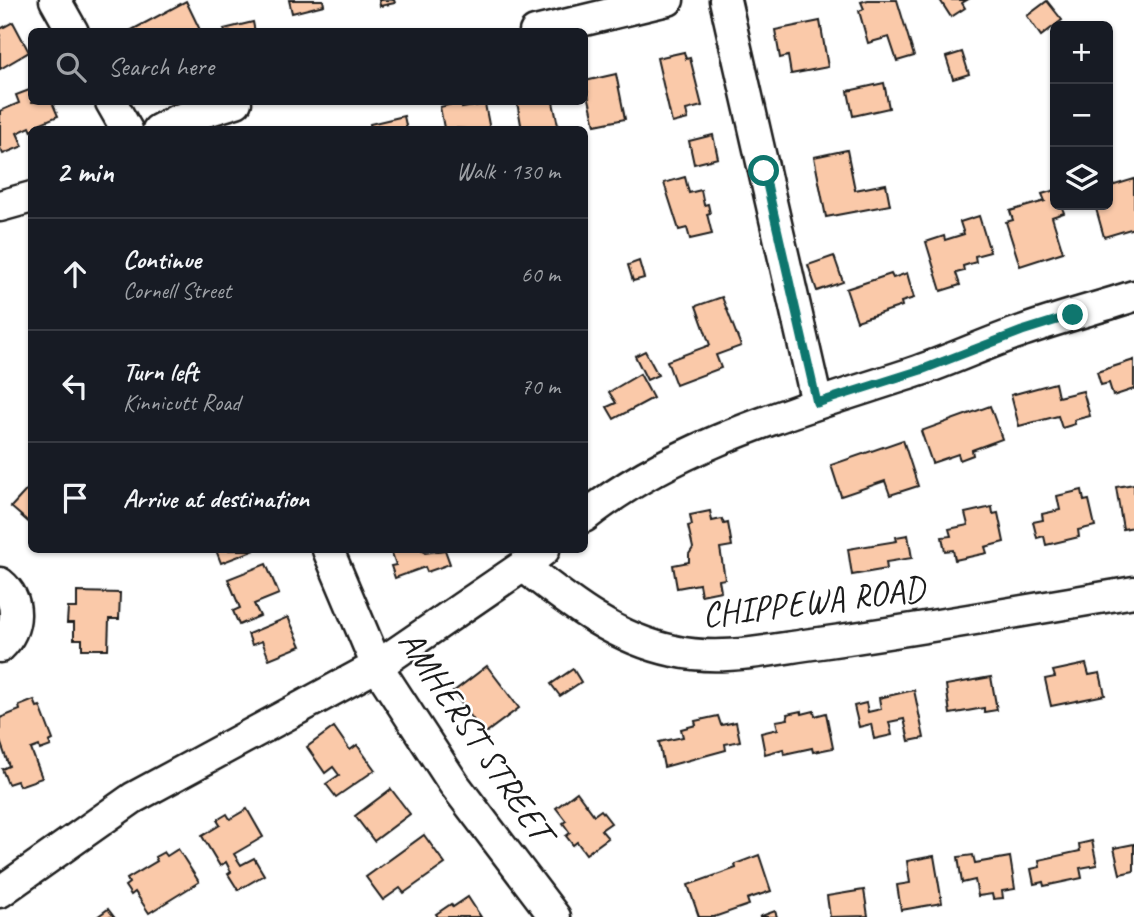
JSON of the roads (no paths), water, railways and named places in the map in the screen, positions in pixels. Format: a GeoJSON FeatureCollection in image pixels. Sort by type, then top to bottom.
{"type":"FeatureCollection","features":[{"type":"Feature","properties":{"kind":"street"},"geometry":{"type":"LineString","coordinates":[[55,0],[71,28]]}},
{"type":"Feature","properties":{"kind":"street"},"geometry":{"type":"LineString","coordinates":[[552,28],[668,0]]}},
{"type":"Feature","properties":{"kind":"street"},"geometry":{"type":"LineString","coordinates":[[725,0],[817,403]]}},
{"type":"Feature","properties":{"kind":"street"},"geometry":{"type":"LineString","coordinates":[[113,105],[125,126]]}},
{"type":"Feature","properties":{"kind":"street"},"geometry":{"type":"LineString","coordinates":[[166,126],[226,105]]}},
{"type":"Feature","properties":{"kind":"street"},"geometry":{"type":"LineString","coordinates":[[0,206],[28,198]]}},
{"type":"Feature","properties":{"kind":"street"},"geometry":{"type":"LineString","coordinates":[[588,514],[613,494],[671,462],[760,423],[921,370],[1022,331],[1134,296]]}},
{"type":"Feature","properties":{"kind":"street","name":"AMHERST STREET"},"geometry":{"type":"LineString","coordinates":[[329,553],[377,666],[454,784],[555,917]]}},
{"type":"Feature","properties":{"kind":"street"},"geometry":{"type":"LineString","coordinates":[[0,892],[133,798],[377,666],[534,558]]}},
{"type":"Feature","properties":{"kind":"street","name":"CHIPPEWA ROAD"},"geometry":{"type":"LineString","coordinates":[[534,558],[580,611],[631,638],[674,652],[717,657],[906,631],[1134,592]]}},
{"type":"Feature","properties":{"kind":"street"},"geometry":{"type":"LineString","coordinates":[[0,583],[12,598],[16,612],[12,632],[0,647]]}}]}
